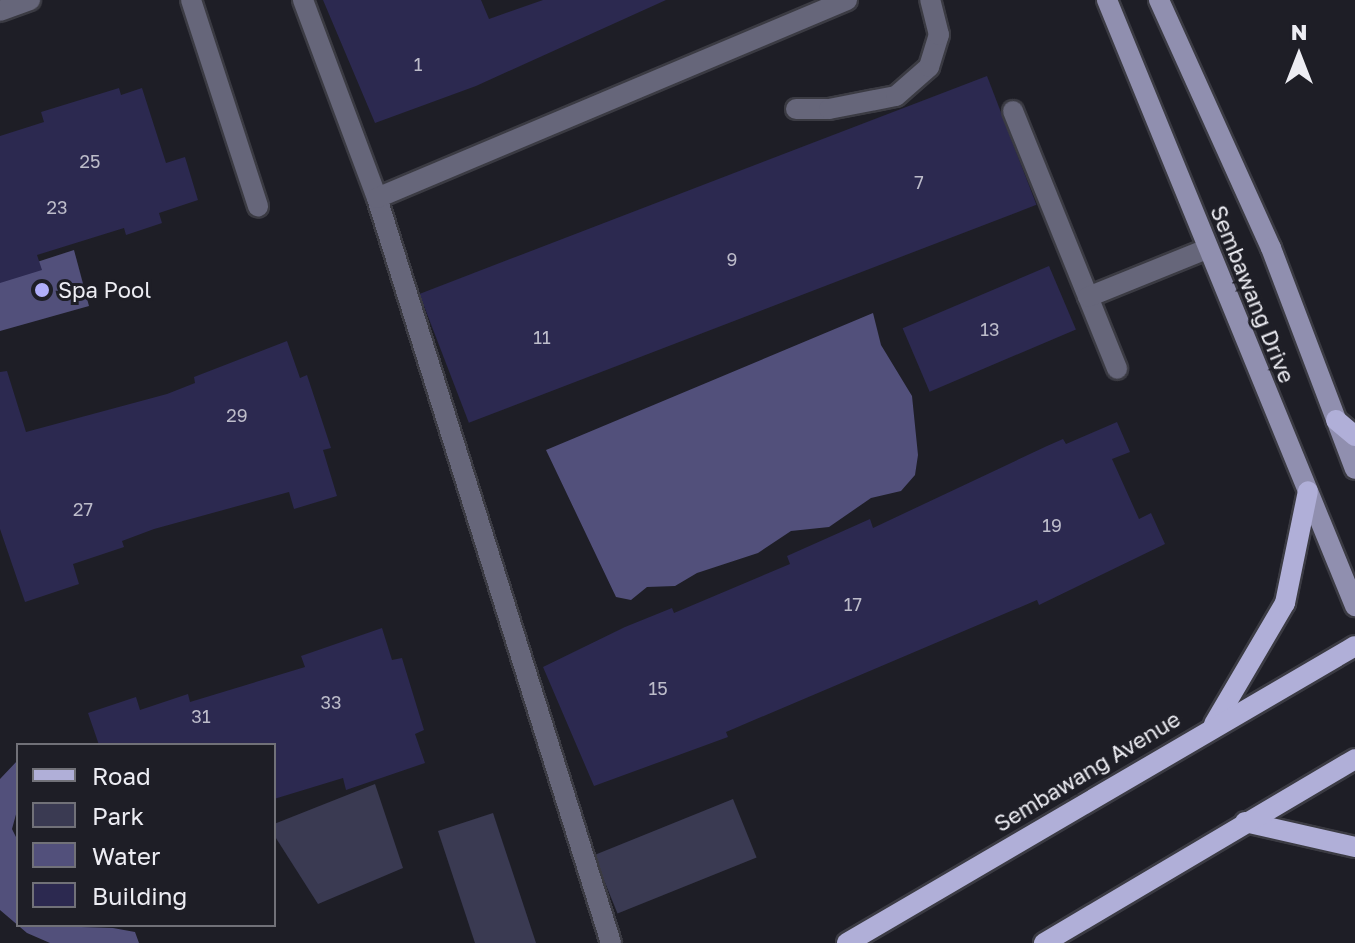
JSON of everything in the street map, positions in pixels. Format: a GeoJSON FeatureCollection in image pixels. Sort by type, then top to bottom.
{"type":"FeatureCollection","features":[{"type":"Feature","properties":{"kind":"main road","name":"Sembawang Drive"},"geometry":{"type":"LineString","coordinates":[[1107,0],[1355,606]]}},
{"type":"Feature","properties":{"kind":"main road","name":"Sembawang Drive"},"geometry":{"type":"LineString","coordinates":[[1159,0],[1271,248],[1355,469]]}},
{"type":"Feature","properties":{"kind":"main road"},"geometry":{"type":"LineString","coordinates":[[1336,420],[1355,436]]}},
{"type":"Feature","properties":{"kind":"main road"},"geometry":{"type":"LineString","coordinates":[[1214,724],[1285,603],[1308,491]]}},
{"type":"Feature","properties":{"kind":"main road","name":"Sembawang Avenue"},"geometry":{"type":"LineString","coordinates":[[847,943],[1214,724],[1355,646]]}},
{"type":"Feature","properties":{"kind":"main road"},"geometry":{"type":"LineString","coordinates":[[1044,943],[1355,759]]}},
{"type":"Feature","properties":{"kind":"main road"},"geometry":{"type":"LineString","coordinates":[[1245,822],[1355,847]]}},
{"type":"Feature","properties":{"kind":"lane"},"geometry":{"type":"LineString","coordinates":[[0,11],[30,0]]}},
{"type":"Feature","properties":{"kind":"lane"},"geometry":{"type":"LineString","coordinates":[[191,0],[258,206]]}},
{"type":"Feature","properties":{"kind":"lane"},"geometry":{"type":"LineString","coordinates":[[303,0],[377,198],[611,943]]}},
{"type":"Feature","properties":{"kind":"lane"},"geometry":{"type":"LineString","coordinates":[[377,198],[847,0]]}},
{"type":"Feature","properties":{"kind":"lane"},"geometry":{"type":"LineString","coordinates":[[796,109],[829,109],[896,96],[929,67],[939,35],[930,0]]}},
{"type":"Feature","properties":{"kind":"lane"},"geometry":{"type":"LineString","coordinates":[[1013,111],[1117,369]]}},
{"type":"Feature","properties":{"kind":"lane"},"geometry":{"type":"LineString","coordinates":[[1088,297],[1207,249]]}},
{"type":"Feature","properties":{"kind":"green space"},"geometry":{"type":"Polygon","coordinates":[[[375,784],[403,868],[318,904],[276,838],[276,823],[375,784]]]}},
{"type":"Feature","properties":{"kind":"green space"},"geometry":{"type":"Polygon","coordinates":[[[733,799],[757,857],[618,914],[594,855],[733,799]]]}},
{"type":"Feature","properties":{"kind":"green space"},"geometry":{"type":"Polygon","coordinates":[[[493,813],[536,943],[475,943],[438,831],[493,813]]]}},
{"type":"Feature","properties":{"kind":"water","name":"Spa Pool"},"geometry":{"type":"Polygon","coordinates":[[[74,250],[89,306],[0,331],[0,274],[74,250]]]}},
{"type":"Feature","properties":{"kind":"water"},"geometry":{"type":"Polygon","coordinates":[[[873,313],[881,345],[912,396],[918,455],[915,475],[901,491],[871,498],[829,527],[791,531],[758,553],[697,573],[675,586],[647,587],[631,600],[616,597],[546,450],[873,313]]]}},
{"type":"Feature","properties":{"kind":"water"},"geometry":{"type":"Polygon","coordinates":[[[16,762],[16,814],[12,829],[16,837],[16,924],[0,910],[0,779],[16,762]]]}},
{"type":"Feature","properties":{"kind":"water"},"geometry":{"type":"Polygon","coordinates":[[[20,927],[113,928],[135,932],[139,943],[50,943],[20,927]]]}},
{"type":"Feature","properties":{"kind":"building"},"geometry":{"type":"Polygon","coordinates":[[[323,0],[481,0],[489,19],[543,0],[666,0],[476,86],[375,123],[323,0]]]}},
{"type":"Feature","properties":{"kind":"building"},"geometry":{"type":"Polygon","coordinates":[[[987,76],[1036,205],[469,423],[419,294],[987,76]]]}},
{"type":"Feature","properties":{"kind":"building"},"geometry":{"type":"Polygon","coordinates":[[[119,88],[121,95],[142,88],[166,163],[185,157],[198,200],[159,213],[162,223],[126,235],[124,228],[37,255],[42,270],[0,283],[0,136],[44,122],[41,112],[119,88]]]}},
{"type":"Feature","properties":{"kind":"building"},"geometry":{"type":"Polygon","coordinates":[[[1049,266],[1076,330],[930,392],[903,328],[1049,266]]]}},
{"type":"Feature","properties":{"kind":"building"},"geometry":{"type":"Polygon","coordinates":[[[287,341],[300,378],[307,375],[331,448],[323,450],[337,496],[294,509],[289,492],[154,529],[122,541],[124,547],[73,564],[79,584],[25,602],[0,529],[0,372],[7,371],[26,432],[167,394],[195,383],[194,377],[287,341]]]}},
{"type":"Feature","properties":{"kind":"building"},"geometry":{"type":"Polygon","coordinates":[[[1117,422],[1130,452],[1112,459],[1139,519],[1151,513],[1165,544],[1039,605],[1037,600],[726,732],[728,737],[594,786],[543,667],[625,627],[672,608],[674,613],[790,564],[787,556],[870,519],[873,528],[1063,439],[1066,444],[1117,422]]]}},
{"type":"Feature","properties":{"kind":"building"},"geometry":{"type":"Polygon","coordinates":[[[382,628],[392,660],[402,658],[424,730],[415,734],[425,763],[346,790],[343,778],[276,798],[276,743],[98,743],[88,713],[136,697],[140,710],[188,694],[190,702],[305,667],[301,656],[382,628]]]}},
{"type":"Feature","properties":{"kind":"place","name":"Spa Pool"},"geometry":{"type":"Point","coordinates":[42,290]}}]}
